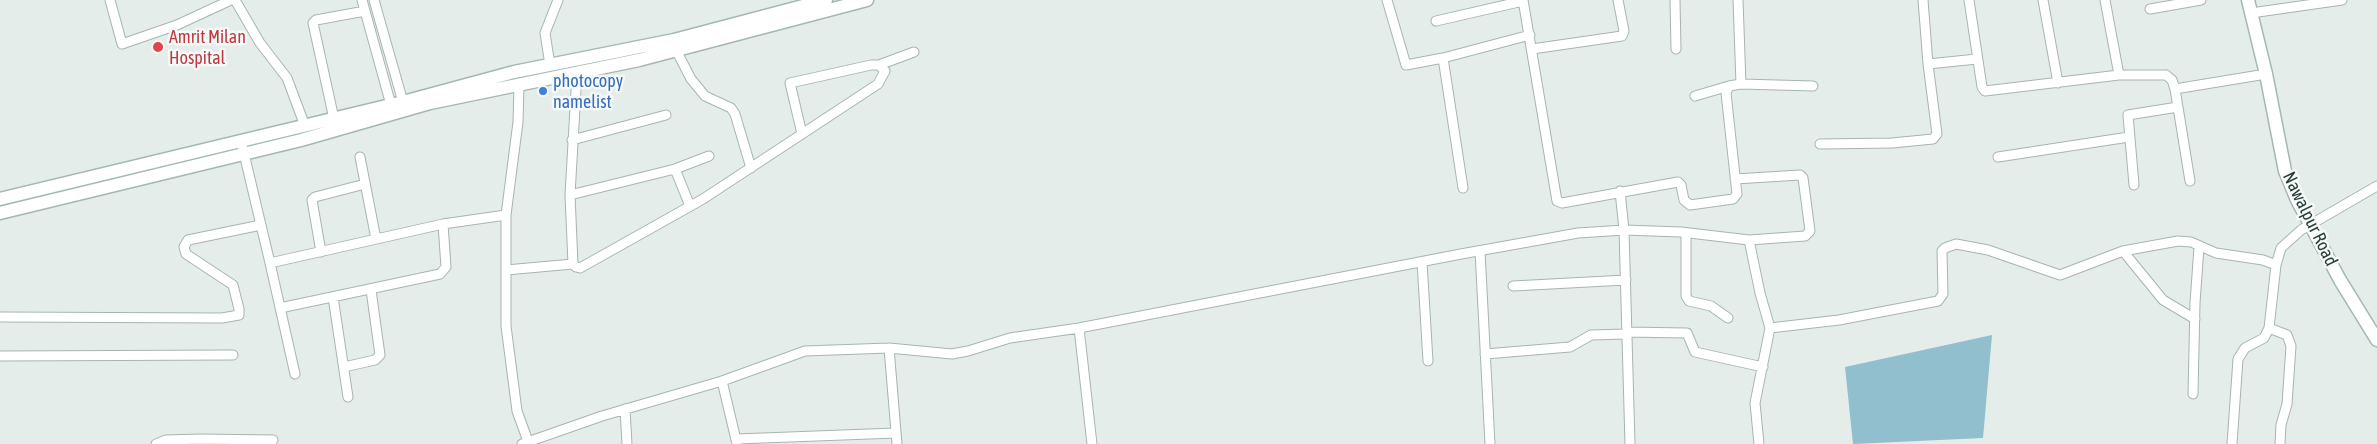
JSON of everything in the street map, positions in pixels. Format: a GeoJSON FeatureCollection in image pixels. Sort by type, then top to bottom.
{"type":"FeatureCollection","features":[{"type":"Feature","properties":{"kind":"street"},"geometry":{"type":"LineString","coordinates":[[110,0],[122,44],[177,25],[233,0],[260,43],[287,78],[305,126]]}},
{"type":"Feature","properties":{"kind":"street"},"geometry":{"type":"LineString","coordinates":[[362,0],[397,103]]}},
{"type":"Feature","properties":{"kind":"street"},"geometry":{"type":"LineString","coordinates":[[374,0],[397,103]]}},
{"type":"Feature","properties":{"kind":"street"},"geometry":{"type":"LineString","coordinates":[[550,65],[544,33],[558,0]]}},
{"type":"Feature","properties":{"kind":"street"},"geometry":{"type":"LineString","coordinates":[[0,199],[243,148],[305,126],[550,65],[674,40],[826,0]]}},
{"type":"Feature","properties":{"kind":"street"},"geometry":{"type":"LineString","coordinates":[[0,214],[243,148],[430,103],[577,73],[676,50],[867,0]]}},
{"type":"Feature","properties":{"kind":"street"},"geometry":{"type":"LineString","coordinates":[[1387,0],[1406,65],[1443,58],[1530,35]]}},
{"type":"Feature","properties":{"kind":"street"},"geometry":{"type":"LineString","coordinates":[[1436,21],[1523,0],[1557,202],[1678,182],[1681,185],[1684,200],[1690,205],[1736,197],[1726,93],[1729,86]]}},
{"type":"Feature","properties":{"kind":"street"},"geometry":{"type":"LineString","coordinates":[[1532,49],[1622,36],[1624,31],[1618,0]]}},
{"type":"Feature","properties":{"kind":"street"},"geometry":{"type":"LineString","coordinates":[[1675,0],[1676,49]]}},
{"type":"Feature","properties":{"kind":"street"},"geometry":{"type":"LineString","coordinates":[[1738,0],[1741,84]]}},
{"type":"Feature","properties":{"kind":"street"},"geometry":{"type":"LineString","coordinates":[[1820,144],[1892,143],[1933,139],[1937,134],[1928,64],[1924,0]]}},
{"type":"Feature","properties":{"kind":"street"},"geometry":{"type":"LineString","coordinates":[[1969,0],[1977,59],[1982,87],[1985,92],[2119,75],[2166,75],[2172,80],[2175,89],[2190,181]]}},
{"type":"Feature","properties":{"kind":"street"},"geometry":{"type":"LineString","coordinates":[[2043,0],[2058,83]]}},
{"type":"Feature","properties":{"kind":"street"},"geometry":{"type":"LineString","coordinates":[[2105,0],[2119,75]]}},
{"type":"Feature","properties":{"kind":"street"},"geometry":{"type":"LineString","coordinates":[[2150,10],[2201,0]]}},
{"type":"Feature","properties":{"kind":"street","name":"Nawalpur Road"},"geometry":{"type":"LineString","coordinates":[[2248,0],[2266,74],[2285,171],[2310,225],[2344,288],[2377,340]]}},
{"type":"Feature","properties":{"kind":"street"},"geometry":{"type":"LineString","coordinates":[[2251,13],[2342,0]]}},
{"type":"Feature","properties":{"kind":"street"},"geometry":{"type":"LineString","coordinates":[[334,119],[313,23],[316,20],[365,11]]}},
{"type":"Feature","properties":{"kind":"street"},"geometry":{"type":"LineString","coordinates":[[676,50],[691,79],[704,96],[731,108],[735,114],[751,168]]}},
{"type":"Feature","properties":{"kind":"street"},"geometry":{"type":"LineString","coordinates":[[802,134],[790,82],[871,64],[879,65],[914,52]]}},
{"type":"Feature","properties":{"kind":"street"},"geometry":{"type":"LineString","coordinates":[[1443,58],[1462,188]]}},
{"type":"Feature","properties":{"kind":"street"},"geometry":{"type":"LineString","coordinates":[[1928,64],[1977,59]]}},
{"type":"Feature","properties":{"kind":"street"},"geometry":{"type":"LineString","coordinates":[[506,270],[572,264],[580,268],[690,206],[878,84],[885,70],[879,65]]}},
{"type":"Feature","properties":{"kind":"street"},"geometry":{"type":"LineString","coordinates":[[572,264],[570,196],[577,73]]}},
{"type":"Feature","properties":{"kind":"street"},"geometry":{"type":"LineString","coordinates":[[2175,89],[2266,74]]}},
{"type":"Feature","properties":{"kind":"street"},"geometry":{"type":"LineString","coordinates":[[1695,96],[1741,84],[1813,86]]}},
{"type":"Feature","properties":{"kind":"street"},"geometry":{"type":"LineString","coordinates":[[519,85],[518,122],[506,215],[507,347],[517,411],[527,443],[805,351],[890,348],[952,354],[1010,338],[1078,328],[1578,233],[1624,230],[1686,232],[1749,240],[1808,235],[1810,231],[1803,178],[1797,173],[1735,179]]}},
{"type":"Feature","properties":{"kind":"street"},"geometry":{"type":"LineString","coordinates":[[2134,185],[2128,115],[2178,107]]}},
{"type":"Feature","properties":{"kind":"street"},"geometry":{"type":"LineString","coordinates":[[572,140],[666,115]]}},
{"type":"Feature","properties":{"kind":"street"},"geometry":{"type":"LineString","coordinates":[[1998,157],[2129,137]]}},
{"type":"Feature","properties":{"kind":"street"},"geometry":{"type":"LineString","coordinates":[[243,148],[295,374]]}},
{"type":"Feature","properties":{"kind":"street"},"geometry":{"type":"LineString","coordinates":[[570,196],[675,169],[709,156]]}},
{"type":"Feature","properties":{"kind":"street"},"geometry":{"type":"LineString","coordinates":[[360,157],[376,239]]}},
{"type":"Feature","properties":{"kind":"street"},"geometry":{"type":"LineString","coordinates":[[675,169],[690,206]]}},
{"type":"Feature","properties":{"kind":"street"},"geometry":{"type":"LineString","coordinates":[[321,252],[312,200],[314,197],[365,184]]}},
{"type":"Feature","properties":{"kind":"street"},"geometry":{"type":"LineString","coordinates":[[2232,444],[2238,359],[2245,348],[2264,338],[2269,328],[2276,265],[2281,248],[2310,225],[2377,186]]}},
{"type":"Feature","properties":{"kind":"street"},"geometry":{"type":"LineString","coordinates":[[1620,191],[1626,280],[1630,444]]}},
{"type":"Feature","properties":{"kind":"street"},"geometry":{"type":"LineString","coordinates":[[270,263],[443,224],[506,215]]}},
{"type":"Feature","properties":{"kind":"street"},"geometry":{"type":"LineString","coordinates":[[280,308],[371,290],[443,271],[446,267],[443,224]]}},
{"type":"Feature","properties":{"kind":"street"},"geometry":{"type":"LineString","coordinates":[[0,317],[222,318],[238,315],[240,309],[232,285],[186,254],[184,247],[188,240],[261,225]]}},
{"type":"Feature","properties":{"kind":"street"},"geometry":{"type":"LineString","coordinates":[[1686,232],[1686,296],[1689,301],[1711,306],[1728,318]]}},
{"type":"Feature","properties":{"kind":"street"},"geometry":{"type":"LineString","coordinates":[[1749,240],[1770,328],[1755,403],[1759,444]]}},
{"type":"Feature","properties":{"kind":"street"},"geometry":{"type":"LineString","coordinates":[[1770,328],[1839,320],[1938,301],[1943,294],[1941,256],[1945,248],[1950,245],[1988,250],[2060,275],[2123,251],[2178,241],[2191,242],[2216,253],[2263,260],[2276,265]]}},
{"type":"Feature","properties":{"kind":"street"},"geometry":{"type":"LineString","coordinates":[[2193,394],[2194,319],[2199,247]]}},
{"type":"Feature","properties":{"kind":"street"},"geometry":{"type":"LineString","coordinates":[[1480,251],[1490,444]]}},
{"type":"Feature","properties":{"kind":"street"},"geometry":{"type":"LineString","coordinates":[[2123,251],[2163,300],[2194,319]]}},
{"type":"Feature","properties":{"kind":"street"},"geometry":{"type":"LineString","coordinates":[[1422,262],[1428,361]]}},
{"type":"Feature","properties":{"kind":"street"},"geometry":{"type":"LineString","coordinates":[[1513,286],[1626,280]]}},
{"type":"Feature","properties":{"kind":"street"},"geometry":{"type":"LineString","coordinates":[[344,367],[375,360],[380,355],[371,290]]}},
{"type":"Feature","properties":{"kind":"street"},"geometry":{"type":"LineString","coordinates":[[333,297],[348,397]]}},
{"type":"Feature","properties":{"kind":"street"},"geometry":{"type":"LineString","coordinates":[[1078,328],[1092,444]]}},
{"type":"Feature","properties":{"kind":"street"},"geometry":{"type":"LineString","coordinates":[[2269,328],[2287,335],[2291,346],[2287,404],[2281,425],[2280,444]]}},
{"type":"Feature","properties":{"kind":"street"},"geometry":{"type":"LineString","coordinates":[[1485,354],[1570,347],[1592,335],[1687,333],[1695,352],[1763,367]]}},
{"type":"Feature","properties":{"kind":"street"},"geometry":{"type":"LineString","coordinates":[[890,348],[897,444]]}},
{"type":"Feature","properties":{"kind":"street"},"geometry":{"type":"LineString","coordinates":[[0,356],[233,355]]}},
{"type":"Feature","properties":{"kind":"street"},"geometry":{"type":"LineString","coordinates":[[722,380],[736,441],[896,433]]}},
{"type":"Feature","properties":{"kind":"street"},"geometry":{"type":"LineString","coordinates":[[625,409],[627,444]]}},
{"type":"Feature","properties":{"kind":"street"},"geometry":{"type":"LineString","coordinates":[[156,444],[161,441],[200,439],[273,440]]}},
{"type":"Feature","properties":{"kind":"water"},"geometry":{"type":"Polygon","coordinates":[[[1992,335],[1983,438],[1853,444],[1845,367],[1992,335]]]}},
{"type":"Feature","properties":{"kind":"place","name":"Amrit Milan Hospital"},"geometry":{"type":"Point","coordinates":[158,47]}},
{"type":"Feature","properties":{"kind":"place","name":"photocopy namelist"},"geometry":{"type":"Point","coordinates":[543,91]}}]}
